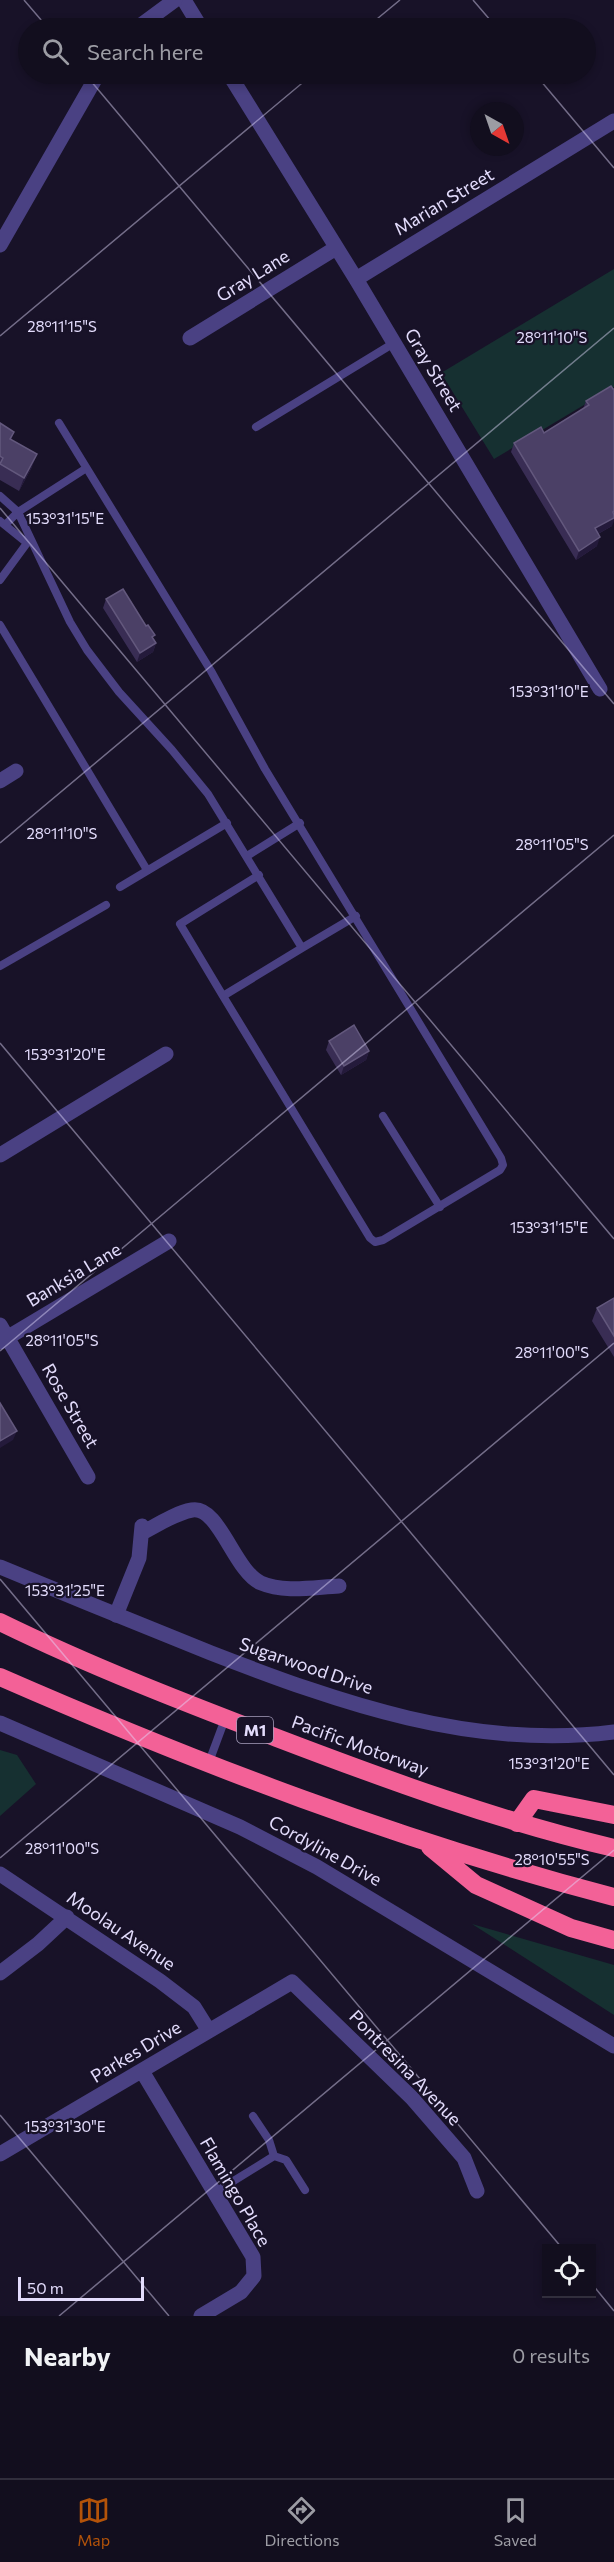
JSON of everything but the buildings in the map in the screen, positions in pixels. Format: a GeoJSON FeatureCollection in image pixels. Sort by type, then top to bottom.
{"type":"FeatureCollection","features":[{"type":"Feature","properties":{"kind":"highway","name":"Pacific Motorway"},"geometry":{"type":"LineString","coordinates":[[0,1622],[67,1654],[225,1719],[338,1762],[517,1823],[614,1848]]}},
{"type":"Feature","properties":{"kind":"highway"},"geometry":{"type":"LineString","coordinates":[[0,1677],[209,1764],[424,1842],[614,1897]]}},
{"type":"Feature","properties":{"kind":"highway"},"geometry":{"type":"LineString","coordinates":[[517,1823],[534,1799],[614,1815]]}},
{"type":"Feature","properties":{"kind":"highway"},"geometry":{"type":"LineString","coordinates":[[424,1842],[476,1885],[571,1928],[614,1940]]}},
{"type":"Feature","properties":{"kind":"street"},"geometry":{"type":"LineString","coordinates":[[151,18],[175,0]]}},
{"type":"Feature","properties":{"kind":"street"},"geometry":{"type":"LineString","coordinates":[[184,0],[195,18]]}},
{"type":"Feature","properties":{"kind":"street"},"geometry":{"type":"LineString","coordinates":[[0,245],[92,84]]}},
{"type":"Feature","properties":{"kind":"street","name":"Gray Street"},"geometry":{"type":"LineString","coordinates":[[235,84],[356,279],[600,689]]}},
{"type":"Feature","properties":{"kind":"street","name":"Marian Street"},"geometry":{"type":"LineString","coordinates":[[356,279],[614,121]]}},
{"type":"Feature","properties":{"kind":"street","name":"Gray Lane"},"geometry":{"type":"LineString","coordinates":[[190,338],[336,248]]}},
{"type":"Feature","properties":{"kind":"street"},"geometry":{"type":"LineString","coordinates":[[0,781],[16,771]]}},
{"type":"Feature","properties":{"kind":"street"},"geometry":{"type":"LineString","coordinates":[[0,1155],[166,1054]]}},
{"type":"Feature","properties":{"kind":"street","name":"Banksia Lane"},"geometry":{"type":"LineString","coordinates":[[3,1335],[169,1241]]}},
{"type":"Feature","properties":{"kind":"street","name":"Rose Street"},"geometry":{"type":"LineString","coordinates":[[3,1335],[88,1477]]}},
{"type":"Feature","properties":{"kind":"street"},"geometry":{"type":"LineString","coordinates":[[116,1615],[139,1558],[142,1529],[187,1511],[200,1509],[212,1518],[241,1566],[258,1581],[281,1588],[339,1586]]}},
{"type":"Feature","properties":{"kind":"street","name":"Sugarwood Drive"},"geometry":{"type":"LineString","coordinates":[[0,1567],[296,1685],[396,1717],[501,1734],[592,1735],[614,1732]]}},
{"type":"Feature","properties":{"kind":"street","name":"Cordyline Drive"},"geometry":{"type":"LineString","coordinates":[[0,1723],[240,1827],[317,1867],[535,1996],[614,2046]]}},
{"type":"Feature","properties":{"kind":"street","name":"Moolau Avenue"},"geometry":{"type":"LineString","coordinates":[[0,1874],[67,1917],[194,2007],[209,2031]]}},
{"type":"Feature","properties":{"kind":"street"},"geometry":{"type":"LineString","coordinates":[[0,1973],[38,1944],[67,1917]]}},
{"type":"Feature","properties":{"kind":"street","name":"Parkes Drive"},"geometry":{"type":"LineString","coordinates":[[0,2154],[292,1982]]}},
{"type":"Feature","properties":{"kind":"street","name":"Pontresina Avenue"},"geometry":{"type":"LineString","coordinates":[[292,1982],[412,2098],[464,2158],[477,2191]]}},
{"type":"Feature","properties":{"kind":"street","name":"Flamingo Place"},"geometry":{"type":"LineString","coordinates":[[142,2071],[253,2257],[254,2276],[241,2292],[201,2316]]}},
{"type":"Feature","properties":{"kind":"lane"},"geometry":{"type":"LineString","coordinates":[[256,426],[394,343]]}},
{"type":"Feature","properties":{"kind":"lane"},"geometry":{"type":"LineString","coordinates":[[59,423],[85,469],[211,671],[502,1162],[500,1170],[377,1242],[370,1238],[180,924],[259,875]]}},
{"type":"Feature","properties":{"kind":"lane"},"geometry":{"type":"LineString","coordinates":[[28,541],[3,523],[85,469]]}},
{"type":"Feature","properties":{"kind":"lane"},"geometry":{"type":"LineString","coordinates":[[0,496],[18,512],[28,541],[70,622],[96,662],[118,692],[186,766],[227,823],[302,948]]}},
{"type":"Feature","properties":{"kind":"lane"},"geometry":{"type":"LineString","coordinates":[[0,580],[28,541]]}},
{"type":"Feature","properties":{"kind":"lane"},"geometry":{"type":"LineString","coordinates":[[0,624],[147,870]]}},
{"type":"Feature","properties":{"kind":"lane"},"geometry":{"type":"LineString","coordinates":[[120,887],[227,823]]}},
{"type":"Feature","properties":{"kind":"lane"},"geometry":{"type":"LineString","coordinates":[[248,856],[300,824]]}},
{"type":"Feature","properties":{"kind":"lane"},"geometry":{"type":"LineString","coordinates":[[0,966],[106,905]]}},
{"type":"Feature","properties":{"kind":"lane"},"geometry":{"type":"LineString","coordinates":[[223,996],[356,916]]}},
{"type":"Feature","properties":{"kind":"lane"},"geometry":{"type":"LineString","coordinates":[[383,1116],[440,1207]]}},
{"type":"Feature","properties":{"kind":"lane"},"geometry":{"type":"LineString","coordinates":[[209,1764],[225,1719]]}},
{"type":"Feature","properties":{"kind":"lane"},"geometry":{"type":"LineString","coordinates":[[252,2116],[270,2140],[274,2156]]}},
{"type":"Feature","properties":{"kind":"lane"},"geometry":{"type":"LineString","coordinates":[[214,2193],[274,2156]]}},
{"type":"Feature","properties":{"kind":"lane"},"geometry":{"type":"LineString","coordinates":[[274,2156],[286,2160],[305,2190]]}},
{"type":"Feature","properties":{"kind":"green space"},"geometry":{"type":"Polygon","coordinates":[[[614,269],[614,387],[494,459],[441,373],[614,269]]]}},
{"type":"Feature","properties":{"kind":"green space"},"geometry":{"type":"Polygon","coordinates":[[[0,1750],[17,1755],[36,1784],[0,1816],[0,1750]]]}},
{"type":"Feature","properties":{"kind":"green space"},"geometry":{"type":"Polygon","coordinates":[[[472,1924],[614,1965],[614,2015],[472,1924]]]}}]}
